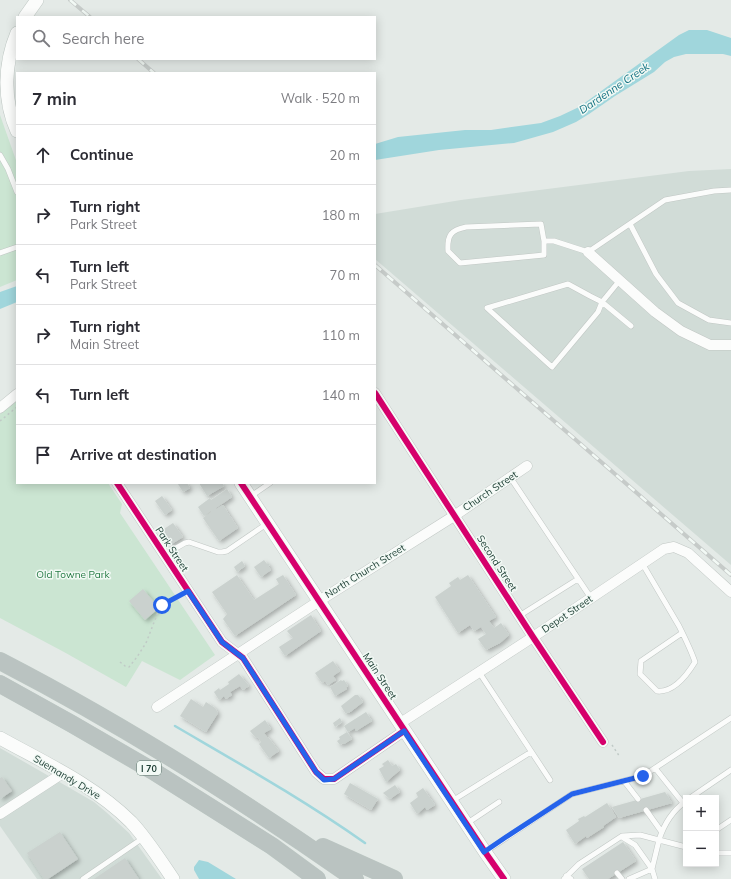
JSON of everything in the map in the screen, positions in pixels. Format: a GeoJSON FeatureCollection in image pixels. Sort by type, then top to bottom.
{"type":"FeatureCollection","features":[{"type":"Feature","properties":{"kind":"highway","name":"I 70"},"geometry":{"type":"LineString","coordinates":[[0,661],[147,743],[214,784],[288,832],[355,879]]}},
{"type":"Feature","properties":{"kind":"highway","name":"I 70"},"geometry":{"type":"LineString","coordinates":[[0,684],[176,785],[272,846],[316,879]]}},
{"type":"Feature","properties":{"kind":"highway"},"geometry":{"type":"LineString","coordinates":[[288,832],[394,879]]}},
{"type":"Feature","properties":{"kind":"street"},"geometry":{"type":"LineString","coordinates":[[26,16],[37,0]]}},
{"type":"Feature","properties":{"kind":"street"},"geometry":{"type":"LineString","coordinates":[[16,36],[8,64],[6,101],[16,129]]}},
{"type":"Feature","properties":{"kind":"street"},"geometry":{"type":"LineString","coordinates":[[588,252],[655,312],[681,332],[710,345],[731,345]]}},
{"type":"Feature","properties":{"kind":"street"},"geometry":{"type":"LineString","coordinates":[[0,408],[16,395]]}},
{"type":"Feature","properties":{"kind":"street","name":"Second Street"},"geometry":{"type":"LineString","coordinates":[[376,395],[519,616],[607,742]]}},
{"type":"Feature","properties":{"kind":"street","name":"Church Street"},"geometry":{"type":"LineString","coordinates":[[454,516],[527,466]]}},
{"type":"Feature","properties":{"kind":"street","name":"Park Street"},"geometry":{"type":"LineString","coordinates":[[118,484],[222,642],[243,658],[316,772],[324,780],[334,779],[402,727]]}},
{"type":"Feature","properties":{"kind":"street","name":"Main Street"},"geometry":{"type":"LineString","coordinates":[[242,484],[484,852],[504,879]]}},
{"type":"Feature","properties":{"kind":"street","name":"North Church Street"},"geometry":{"type":"LineString","coordinates":[[157,707],[319,601],[454,516]]}},
{"type":"Feature","properties":{"kind":"street","name":"Depot Street"},"geometry":{"type":"LineString","coordinates":[[402,727],[479,672],[664,549],[674,547],[688,553],[731,592]]}},
{"type":"Feature","properties":{"kind":"street","name":"Suemandy Drive"},"geometry":{"type":"LineString","coordinates":[[0,738],[93,791],[117,809],[144,837],[173,879]]}},
{"type":"Feature","properties":{"kind":"street"},"geometry":{"type":"LineString","coordinates":[[0,814],[63,773]]}},
{"type":"Feature","properties":{"kind":"lane"},"geometry":{"type":"LineString","coordinates":[[0,155],[8,169],[16,189]]}},
{"type":"Feature","properties":{"kind":"lane"},"geometry":{"type":"LineString","coordinates":[[544,241],[554,241],[588,252],[665,200],[714,190],[731,190]]}},
{"type":"Feature","properties":{"kind":"lane"},"geometry":{"type":"LineString","coordinates":[[541,224],[544,241],[544,255],[460,263],[448,251],[450,235],[456,229],[466,227],[541,224]]}},
{"type":"Feature","properties":{"kind":"lane"},"geometry":{"type":"LineString","coordinates":[[630,224],[656,274],[678,303],[709,320],[731,323]]}},
{"type":"Feature","properties":{"kind":"lane"},"geometry":{"type":"LineString","coordinates":[[0,253],[16,247]]}},
{"type":"Feature","properties":{"kind":"lane"},"geometry":{"type":"LineString","coordinates":[[620,280],[602,302],[598,312],[552,367],[487,308],[568,284],[602,302],[631,326]]}},
{"type":"Feature","properties":{"kind":"lane"},"geometry":{"type":"LineString","coordinates":[[510,477],[591,598]]}},
{"type":"Feature","properties":{"kind":"lane"},"geometry":{"type":"LineString","coordinates":[[250,496],[268,484]]}},
{"type":"Feature","properties":{"kind":"lane"},"geometry":{"type":"LineString","coordinates":[[164,555],[184,543],[189,542],[218,552],[227,551],[268,523]]}},
{"type":"Feature","properties":{"kind":"lane"},"geometry":{"type":"LineString","coordinates":[[642,563],[682,633],[695,662],[689,673],[682,681],[663,692],[657,691],[640,674],[641,661],[682,633]]}},
{"type":"Feature","properties":{"kind":"lane"},"geometry":{"type":"LineString","coordinates":[[519,616],[578,579]]}},
{"type":"Feature","properties":{"kind":"lane"},"geometry":{"type":"LineString","coordinates":[[479,672],[550,780]]}},
{"type":"Feature","properties":{"kind":"lane"},"geometry":{"type":"LineString","coordinates":[[484,852],[572,794],[643,776],[731,718]]}},
{"type":"Feature","properties":{"kind":"lane"},"geometry":{"type":"LineString","coordinates":[[451,802],[531,752]]}},
{"type":"Feature","properties":{"kind":"lane"},"geometry":{"type":"LineString","coordinates":[[655,768],[683,800]]}},
{"type":"Feature","properties":{"kind":"lane"},"geometry":{"type":"LineString","coordinates":[[694,795],[731,770]]}},
{"type":"Feature","properties":{"kind":"lane"},"geometry":{"type":"LineString","coordinates":[[624,781],[638,799]]}},
{"type":"Feature","properties":{"kind":"lane"},"geometry":{"type":"LineString","coordinates":[[466,824],[499,802]]}},
{"type":"Feature","properties":{"kind":"lane"},"geometry":{"type":"LineString","coordinates":[[652,869],[661,831],[673,812],[683,804]]}},
{"type":"Feature","properties":{"kind":"lane"},"geometry":{"type":"LineString","coordinates":[[646,810],[661,831]]}},
{"type":"Feature","properties":{"kind":"lane"},"geometry":{"type":"LineString","coordinates":[[719,828],[731,820]]}},
{"type":"Feature","properties":{"kind":"lane"},"geometry":{"type":"LineString","coordinates":[[571,879],[565,877],[579,864],[601,853],[622,836],[640,835],[683,846]]}},
{"type":"Feature","properties":{"kind":"lane"},"geometry":{"type":"LineString","coordinates":[[622,836],[635,845],[652,869],[655,879]]}},
{"type":"Feature","properties":{"kind":"lane"},"geometry":{"type":"LineString","coordinates":[[83,879],[144,837]]}},
{"type":"Feature","properties":{"kind":"lane"},"geometry":{"type":"LineString","coordinates":[[719,854],[731,853]]}},
{"type":"Feature","properties":{"kind":"lane"},"geometry":{"type":"LineString","coordinates":[[630,879],[652,869]]}},
{"type":"Feature","properties":{"kind":"lane"},"geometry":{"type":"LineString","coordinates":[[617,873],[622,879]]}},
{"type":"Feature","properties":{"kind":"path"},"geometry":{"type":"LineString","coordinates":[[0,421],[16,408]]}},
{"type":"Feature","properties":{"kind":"path"},"geometry":{"type":"LineString","coordinates":[[120,662],[129,667],[133,663],[146,643],[160,607],[188,591]]}},
{"type":"Feature","properties":{"kind":"path"},"geometry":{"type":"LineString","coordinates":[[607,742],[620,757]]}},
{"type":"Feature","properties":{"kind":"shaded area"},"geometry":{"type":"Polygon","coordinates":[[[731,169],[731,565],[376,260],[376,214],[461,200],[689,171],[731,169]]]}},
{"type":"Feature","properties":{"kind":"shaded area"},"geometry":{"type":"Polygon","coordinates":[[[0,748],[94,802],[129,833],[162,879],[37,879],[0,826],[0,748]]]}},
{"type":"Feature","properties":{"kind":"green space"},"geometry":{"type":"Polygon","coordinates":[[[0,115],[16,160],[16,280],[0,287],[0,115]]]}},
{"type":"Feature","properties":{"kind":"green space","name":"Old Towne Park"},"geometry":{"type":"Polygon","coordinates":[[[16,401],[16,484],[109,484],[122,504],[120,513],[215,655],[180,680],[142,661],[126,687],[0,618],[0,414],[16,401]]]}},
{"type":"Feature","properties":{"kind":"water","name":"Dardenne Creek"},"geometry":{"type":"Polygon","coordinates":[[[689,30],[707,30],[731,38],[731,56],[723,54],[686,54],[674,57],[665,62],[654,72],[589,114],[576,122],[553,132],[514,143],[439,150],[376,160],[376,144],[398,137],[465,130],[491,130],[541,123],[560,116],[579,107],[679,35],[689,30]]]}},
{"type":"Feature","properties":{"kind":"water"},"geometry":{"type":"Polygon","coordinates":[[[16,286],[16,302],[0,309],[0,292],[16,286]]]}},
{"type":"Feature","properties":{"kind":"water"},"geometry":{"type":"Polygon","coordinates":[[[199,860],[208,862],[236,879],[199,879],[194,867],[199,860]]]}},
{"type":"Feature","properties":{"kind":"building"},"geometry":{"type":"Polygon","coordinates":[[[178,484],[188,484],[190,488],[183,492],[178,484]]]}},
{"type":"Feature","properties":{"kind":"building"},"geometry":{"type":"Polygon","coordinates":[[[200,484],[223,484],[224,486],[207,496],[200,484]]]}},
{"type":"Feature","properties":{"kind":"building"},"geometry":{"type":"Polygon","coordinates":[[[227,489],[232,497],[216,509],[223,505],[238,528],[219,541],[203,518],[211,511],[204,516],[198,507],[210,498],[211,500],[227,489]]]}},
{"type":"Feature","properties":{"kind":"building"},"geometry":{"type":"Polygon","coordinates":[[[162,496],[172,510],[165,515],[155,501],[162,496]]]}},
{"type":"Feature","properties":{"kind":"building"},"geometry":{"type":"Polygon","coordinates":[[[173,523],[183,537],[170,545],[161,531],[173,523]]]}},
{"type":"Feature","properties":{"kind":"building"},"geometry":{"type":"Polygon","coordinates":[[[264,560],[270,565],[268,566],[271,570],[261,577],[254,567],[264,560]]]}},
{"type":"Feature","properties":{"kind":"building"},"geometry":{"type":"Polygon","coordinates":[[[242,561],[245,566],[237,572],[234,567],[242,561]]]}},
{"type":"Feature","properties":{"kind":"building"},"geometry":{"type":"Polygon","coordinates":[[[237,575],[254,600],[279,584],[276,579],[283,575],[296,595],[235,636],[223,619],[227,614],[212,592],[237,575]]]}},
{"type":"Feature","properties":{"kind":"building"},"geometry":{"type":"Polygon","coordinates":[[[468,575],[496,617],[489,621],[494,628],[501,623],[509,635],[500,643],[486,650],[478,639],[486,634],[481,627],[474,631],[470,625],[458,633],[435,597],[451,586],[449,583],[458,577],[460,580],[468,575]]]}},
{"type":"Feature","properties":{"kind":"building"},"geometry":{"type":"Polygon","coordinates":[[[143,589],[159,608],[145,620],[129,601],[143,589]]]}},
{"type":"Feature","properties":{"kind":"building"},"geometry":{"type":"Polygon","coordinates":[[[311,615],[321,631],[285,656],[279,647],[293,638],[287,631],[311,615]]]}},
{"type":"Feature","properties":{"kind":"building"},"geometry":{"type":"Polygon","coordinates":[[[333,661],[340,671],[333,676],[336,680],[328,685],[325,681],[322,683],[315,673],[333,661]]]}},
{"type":"Feature","properties":{"kind":"building"},"geometry":{"type":"Polygon","coordinates":[[[239,674],[249,686],[243,690],[240,686],[230,692],[232,695],[226,699],[224,696],[219,700],[214,692],[229,684],[228,682],[239,674]]]}},
{"type":"Feature","properties":{"kind":"building"},"geometry":{"type":"Polygon","coordinates":[[[341,680],[344,680],[348,686],[346,687],[347,689],[335,696],[330,687],[341,680]]]}},
{"type":"Feature","properties":{"kind":"building"},"geometry":{"type":"Polygon","coordinates":[[[355,695],[358,695],[363,702],[346,714],[341,706],[355,695]]]}},
{"type":"Feature","properties":{"kind":"building"},"geometry":{"type":"Polygon","coordinates":[[[191,699],[203,707],[206,702],[215,708],[218,713],[206,732],[180,716],[191,699]]]}},
{"type":"Feature","properties":{"kind":"building"},"geometry":{"type":"Polygon","coordinates":[[[366,712],[372,721],[356,731],[355,728],[348,732],[344,726],[366,712]]]}},
{"type":"Feature","properties":{"kind":"building"},"geometry":{"type":"Polygon","coordinates":[[[340,718],[342,722],[335,727],[333,723],[340,718]]]}},
{"type":"Feature","properties":{"kind":"building"},"geometry":{"type":"Polygon","coordinates":[[[265,720],[271,729],[264,733],[279,751],[269,758],[259,744],[261,742],[258,737],[256,738],[250,731],[265,720]]]}},
{"type":"Feature","properties":{"kind":"building"},"geometry":{"type":"Polygon","coordinates":[[[347,732],[352,739],[340,745],[337,741],[340,739],[339,737],[347,732]]]}},
{"type":"Feature","properties":{"kind":"building"},"geometry":{"type":"Polygon","coordinates":[[[388,760],[392,766],[396,764],[400,770],[386,782],[379,769],[384,766],[382,764],[388,760]]]}},
{"type":"Feature","properties":{"kind":"building"},"geometry":{"type":"Polygon","coordinates":[[[2,777],[12,791],[0,799],[0,778],[2,777]]]}},
{"type":"Feature","properties":{"kind":"building"},"geometry":{"type":"Polygon","coordinates":[[[350,783],[378,799],[371,810],[344,794],[350,783]]]}},
{"type":"Feature","properties":{"kind":"building"},"geometry":{"type":"Polygon","coordinates":[[[395,785],[400,792],[390,799],[383,793],[395,785]]]}},
{"type":"Feature","properties":{"kind":"building"},"geometry":{"type":"Polygon","coordinates":[[[423,788],[435,805],[427,810],[425,807],[417,814],[410,803],[418,797],[416,793],[423,788]]]}},
{"type":"Feature","properties":{"kind":"building"},"geometry":{"type":"Polygon","coordinates":[[[665,792],[672,803],[619,818],[612,807],[665,792]]]}},
{"type":"Feature","properties":{"kind":"building"},"geometry":{"type":"Polygon","coordinates":[[[607,803],[616,817],[603,826],[604,827],[587,838],[586,836],[575,844],[566,830],[579,821],[578,819],[584,816],[585,817],[607,803]]]}},
{"type":"Feature","properties":{"kind":"building"},"geometry":{"type":"Polygon","coordinates":[[[60,832],[78,859],[48,879],[44,879],[27,853],[60,832]]]}},
{"type":"Feature","properties":{"kind":"building"},"geometry":{"type":"Polygon","coordinates":[[[623,842],[636,861],[608,879],[589,879],[582,869],[623,842]]]}},
{"type":"Feature","properties":{"kind":"building"},"geometry":{"type":"Polygon","coordinates":[[[125,858],[139,879],[94,879],[125,858]]]}},
{"type":"Feature","properties":{"kind":"waterway"},"geometry":{"type":"LineString","coordinates":[[175,726],[248,768],[365,843]]}},
{"type":"Feature","properties":{"kind":"railway"},"geometry":{"type":"LineString","coordinates":[[70,0],[89,16]]}},
{"type":"Feature","properties":{"kind":"railway"},"geometry":{"type":"LineString","coordinates":[[139,60],[153,72]]}},
{"type":"Feature","properties":{"kind":"railway"},"geometry":{"type":"LineString","coordinates":[[376,266],[731,575]]}},
{"type":"Feature","properties":{"kind":"cycle path"},"geometry":{"type":"LineString","coordinates":[[376,395],[603,742]]}},
{"type":"Feature","properties":{"kind":"cycle path"},"geometry":{"type":"LineString","coordinates":[[118,484],[222,642],[243,658],[316,772],[324,779],[334,779],[404,731]]}},
{"type":"Feature","properties":{"kind":"cycle path"},"geometry":{"type":"LineString","coordinates":[[242,484],[504,879]]}},
{"type":"Feature","properties":{"kind":"route"},"geometry":{"type":"LineString","coordinates":[[162,605],[188,591],[222,642],[243,658],[316,772],[324,780],[334,779],[404,731],[484,852],[572,794],[643,776]]}}]}
